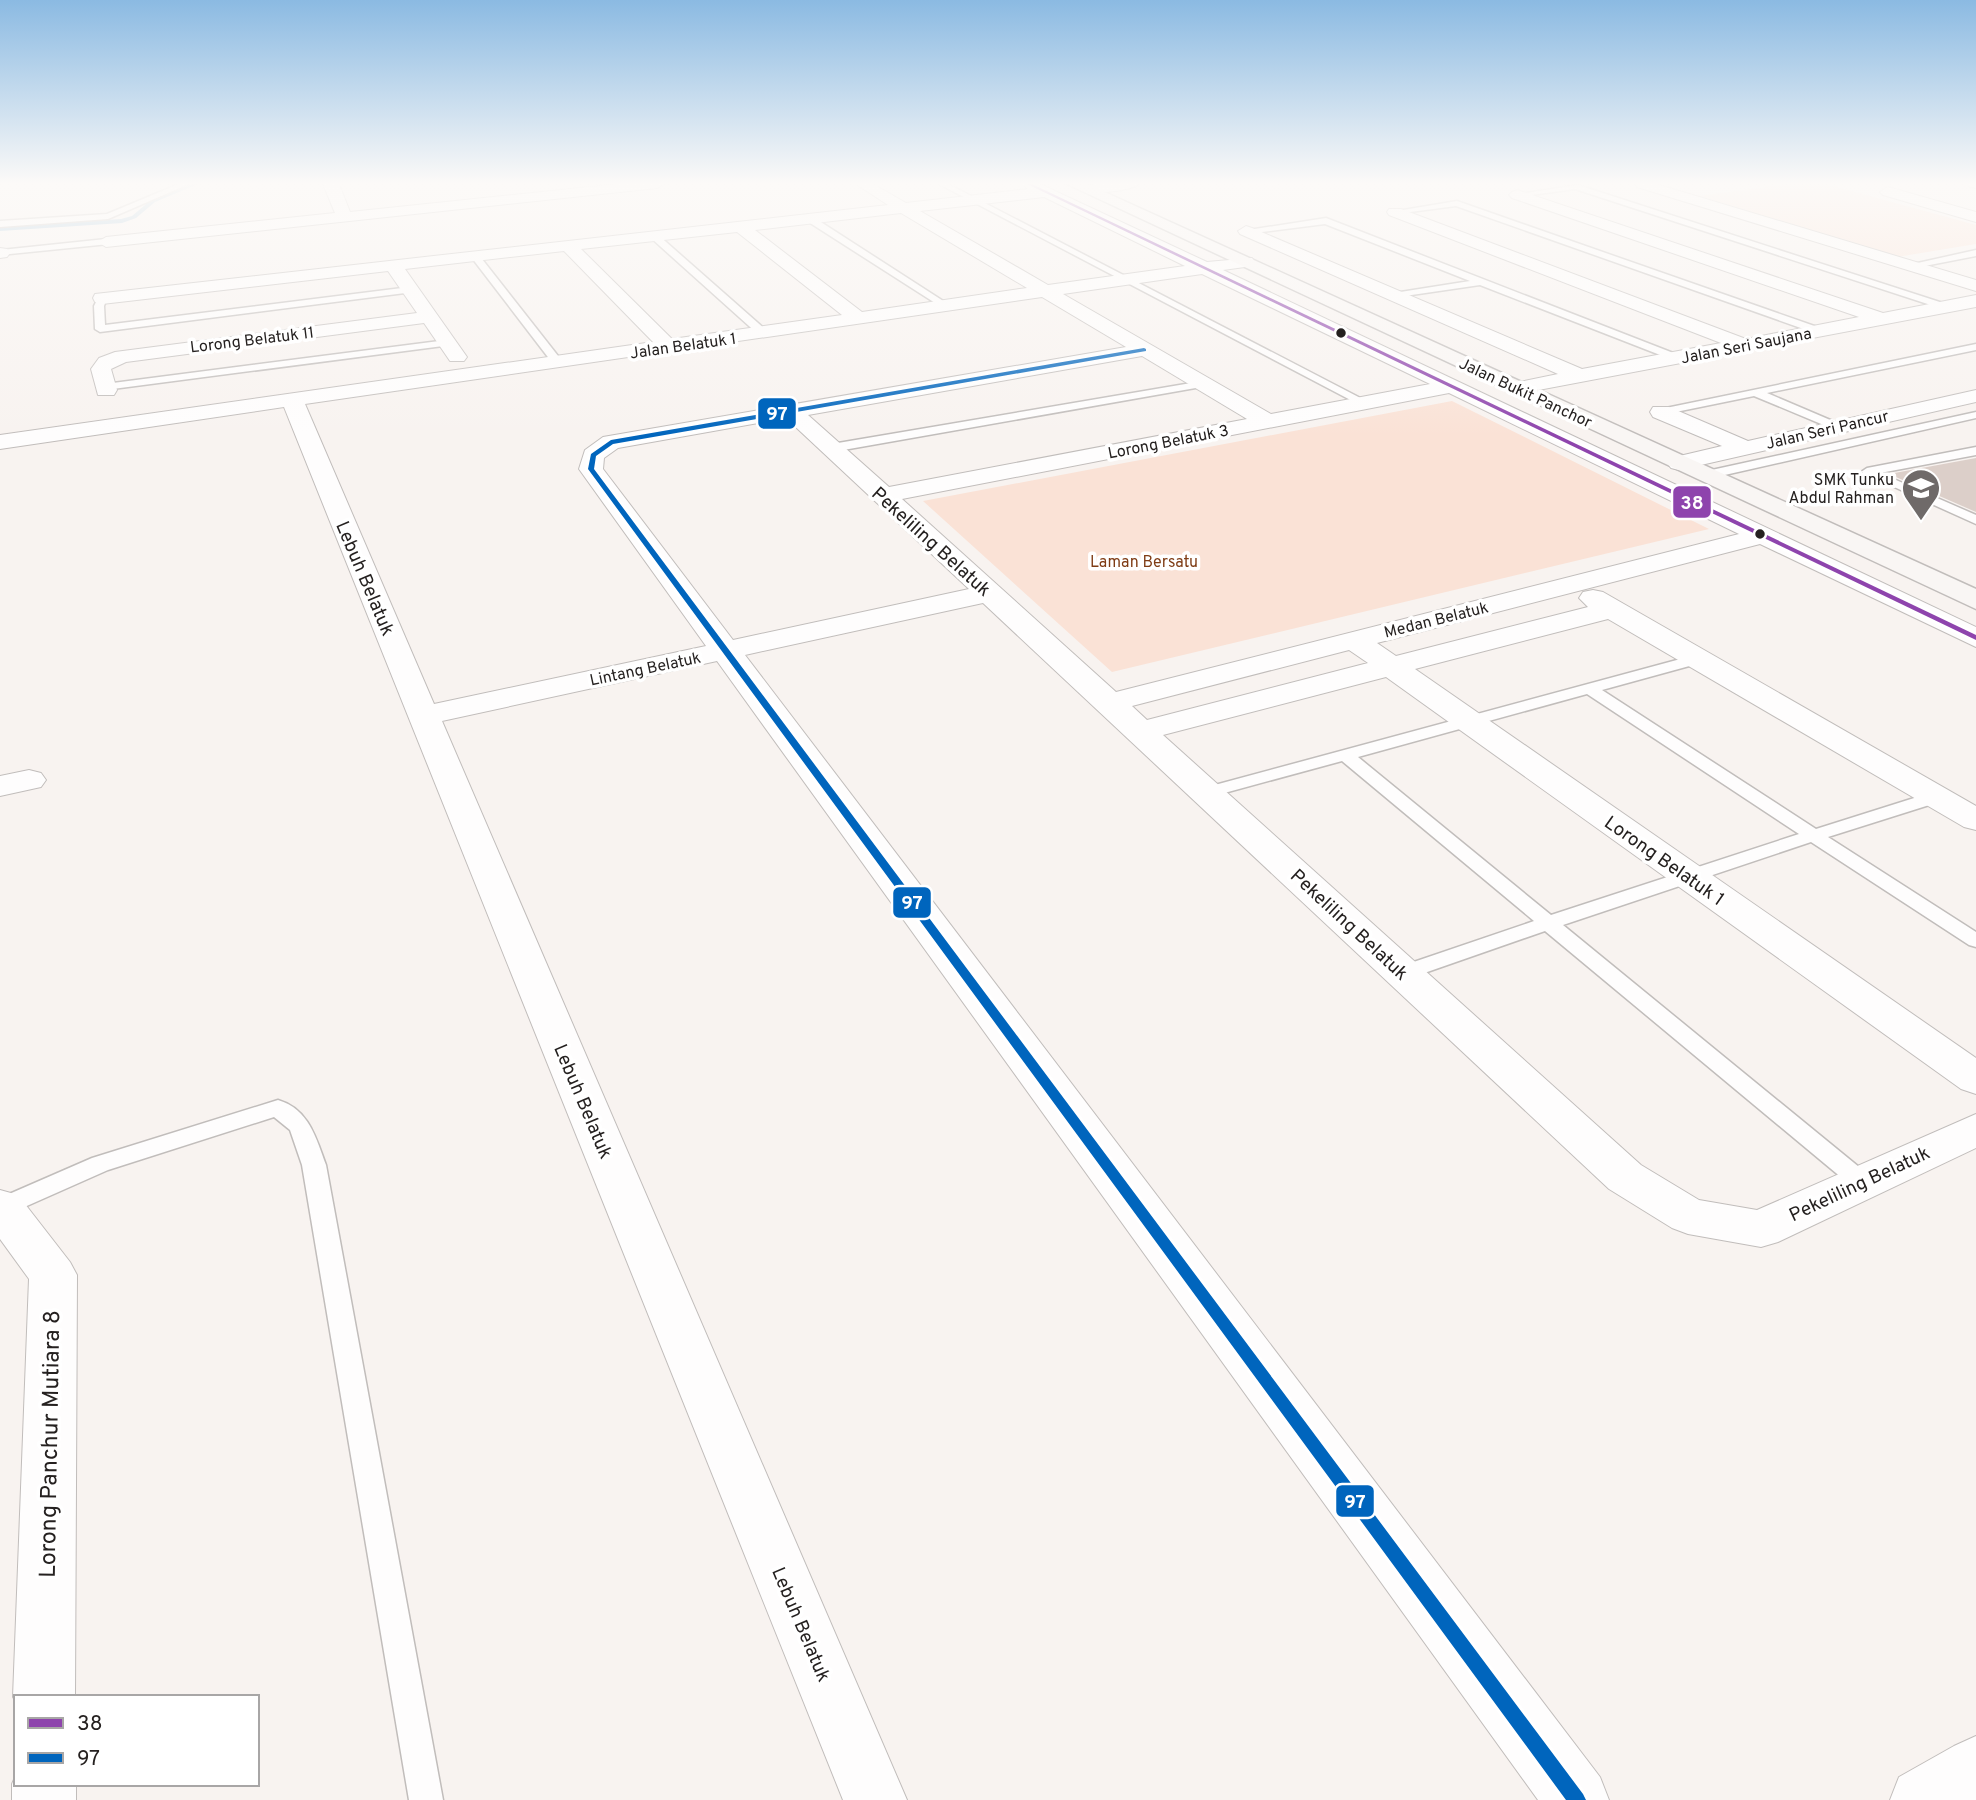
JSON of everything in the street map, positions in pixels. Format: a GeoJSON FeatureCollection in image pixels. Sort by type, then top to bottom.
{"type":"FeatureCollection","features":[{"type":"Feature","properties":{"kind":"main road","name":"Jalan Bukit Panchor"},"geometry":{"type":"LineString","coordinates":[[1259,268],[1976,600]]}},
{"type":"Feature","properties":{"kind":"street"},"geometry":{"type":"LineString","coordinates":[[102,298],[367,268]]}},
{"type":"Feature","properties":{"kind":"street"},"geometry":{"type":"LineString","coordinates":[[395,268],[452,350]]}},
{"type":"Feature","properties":{"kind":"street"},"geometry":{"type":"LineString","coordinates":[[590,268],[669,347]]}},
{"type":"Feature","properties":{"kind":"street"},"geometry":{"type":"LineString","coordinates":[[794,268],[859,319]]}},
{"type":"Feature","properties":{"kind":"street"},"geometry":{"type":"LineString","coordinates":[[1005,268],[1268,422]]}},
{"type":"Feature","properties":{"kind":"street"},"geometry":{"type":"LineString","coordinates":[[1205,268],[1976,638]]}},
{"type":"Feature","properties":{"kind":"street","name":"Jalan Belatuk 1"},"geometry":{"type":"LineString","coordinates":[[0,442],[293,402],[1205,268]]}},
{"type":"Feature","properties":{"kind":"street"},"geometry":{"type":"LineString","coordinates":[[1330,268],[1580,376]]}},
{"type":"Feature","properties":{"kind":"street"},"geometry":{"type":"LineString","coordinates":[[1542,268],[1744,345]]}},
{"type":"Feature","properties":{"kind":"street"},"geometry":{"type":"LineString","coordinates":[[1731,268],[1881,319]]}},
{"type":"Feature","properties":{"kind":"street"},"geometry":{"type":"LineString","coordinates":[[1916,268],[1976,286]]}},
{"type":"Feature","properties":{"kind":"street","name":"Jalan Seri Saujana"},"geometry":{"type":"LineString","coordinates":[[1517,388],[1976,301]]}},
{"type":"Feature","properties":{"kind":"street","name":"Lorong Belatuk 11"},"geometry":{"type":"LineString","coordinates":[[105,389],[101,369],[106,362],[122,356],[428,317]]}},
{"type":"Feature","properties":{"kind":"street"},"geometry":{"type":"LineString","coordinates":[[1144,350],[611,442],[593,455],[591,469],[1577,1800]]}},
{"type":"Feature","properties":{"kind":"street","name":"Lorong Belatuk 3"},"geometry":{"type":"LineString","coordinates":[[883,496],[1453,387]]}},
{"type":"Feature","properties":{"kind":"street","name":"Jalan Seri Pancur"},"geometry":{"type":"LineString","coordinates":[[1679,463],[1976,396]]}},
{"type":"Feature","properties":{"kind":"street","name":"Lebuh Belatuk"},"geometry":{"type":"LineString","coordinates":[[293,402],[875,1800]]}},
{"type":"Feature","properties":{"kind":"street","name":"Pekeliling Belatuk"},"geometry":{"type":"LineString","coordinates":[[791,411],[1625,1177],[1688,1216],[1761,1229],[1976,1130]]}},
{"type":"Feature","properties":{"kind":"street"},"geometry":{"type":"LineString","coordinates":[[1661,412],[1745,448]]}},
{"type":"Feature","properties":{"kind":"street","name":"Medan Belatuk"},"geometry":{"type":"LineString","coordinates":[[1108,703],[1763,536]]}},
{"type":"Feature","properties":{"kind":"street"},"geometry":{"type":"LineString","coordinates":[[1571,585],[1976,820]]}},
{"type":"Feature","properties":{"kind":"street","name":"Lintang Belatuk"},"geometry":{"type":"LineString","coordinates":[[424,716],[989,593]]}},
{"type":"Feature","properties":{"kind":"street","name":"Medan Belatuk"},"geometry":{"type":"LineString","coordinates":[[1140,731],[1613,609]]}},
{"type":"Feature","properties":{"kind":"street","name":"Lorong Belatuk 1"},"geometry":{"type":"LineString","coordinates":[[1354,640],[1976,1079]]}},
{"type":"Feature","properties":{"kind":"street","name":"Lorong Panchur Mutiara 8"},"geometry":{"type":"LineString","coordinates":[[1,1208],[53,1275],[44,1695]]}},
{"type":"Feature","properties":{"kind":"street"},"geometry":{"type":"LineString","coordinates":[[1922,1800],[1976,1769]]}},
{"type":"Feature","properties":{"kind":"lane"},"geometry":{"type":"LineString","coordinates":[[484,268],[558,363]]}},
{"type":"Feature","properties":{"kind":"lane"},"geometry":{"type":"LineString","coordinates":[[690,268],[763,333]]}},
{"type":"Feature","properties":{"kind":"lane"},"geometry":{"type":"LineString","coordinates":[[887,268],[946,306]]}},
{"type":"Feature","properties":{"kind":"lane"},"geometry":{"type":"LineString","coordinates":[[1104,268],[1364,404]]}},
{"type":"Feature","properties":{"kind":"lane"},"geometry":{"type":"LineString","coordinates":[[1445,268],[1677,358]]}},
{"type":"Feature","properties":{"kind":"lane"},"geometry":{"type":"LineString","coordinates":[[1641,268],[1819,331]]}},
{"type":"Feature","properties":{"kind":"lane"},"geometry":{"type":"LineString","coordinates":[[1828,268],[1946,306]]}},
{"type":"Feature","properties":{"kind":"lane"},"geometry":{"type":"LineString","coordinates":[[1394,296],[1480,282]]}},
{"type":"Feature","properties":{"kind":"lane"},"geometry":{"type":"LineString","coordinates":[[102,298],[99,306],[100,328],[410,290]]}},
{"type":"Feature","properties":{"kind":"lane"},"geometry":{"type":"LineString","coordinates":[[1661,412],[1976,347]]}},
{"type":"Feature","properties":{"kind":"lane"},"geometry":{"type":"LineString","coordinates":[[105,389],[452,350]]}},
{"type":"Feature","properties":{"kind":"lane"},"geometry":{"type":"LineString","coordinates":[[832,449],[1203,384]]}},
{"type":"Feature","properties":{"kind":"lane"},"geometry":{"type":"LineString","coordinates":[[1755,392],[1839,427]]}},
{"type":"Feature","properties":{"kind":"lane"},"geometry":{"type":"LineString","coordinates":[[1707,475],[1976,415]]}},
{"type":"Feature","properties":{"kind":"lane"},"geometry":{"type":"LineString","coordinates":[[1976,451],[1867,472],[1976,520]]}},
{"type":"Feature","properties":{"kind":"lane"},"geometry":{"type":"LineString","coordinates":[[1206,793],[1699,659]]}},
{"type":"Feature","properties":{"kind":"lane"},"geometry":{"type":"LineString","coordinates":[[1589,689],[1976,941]]}},
{"type":"Feature","properties":{"kind":"lane"},"geometry":{"type":"LineString","coordinates":[[1345,755],[1862,1182]]}},
{"type":"Feature","properties":{"kind":"lane"},"geometry":{"type":"LineString","coordinates":[[1403,973],[1687,875],[1936,797]]}},
{"type":"Feature","properties":{"kind":"lane"},"geometry":{"type":"LineString","coordinates":[[1,1208],[100,1164],[278,1108],[300,1126],[314,1165],[426,1800]]}},
{"type":"Feature","properties":{"kind":"green space","name":"Laman Bersatu"},"geometry":{"type":"Polygon","coordinates":[[[1452,401],[1709,529],[1112,672],[923,501],[1452,401]]]}},
{"type":"Feature","properties":{"kind":"building"},"geometry":{"type":"Polygon","coordinates":[[[1976,458],[1976,512],[1889,474],[1976,458]]]}},
{"type":"Feature","properties":{"kind":"transit line","name":"38"},"geometry":{"type":"LineString","coordinates":[[1204,268],[1976,638]]}},
{"type":"Feature","properties":{"kind":"transit line","name":"97"},"geometry":{"type":"LineString","coordinates":[[1144,350],[611,442],[593,455],[591,469],[1577,1800]]}},
{"type":"Feature","properties":{"kind":"place","name":"SMK Tunku Abdul Rahman"},"geometry":{"type":"Point","coordinates":[1921,522]}}]}
